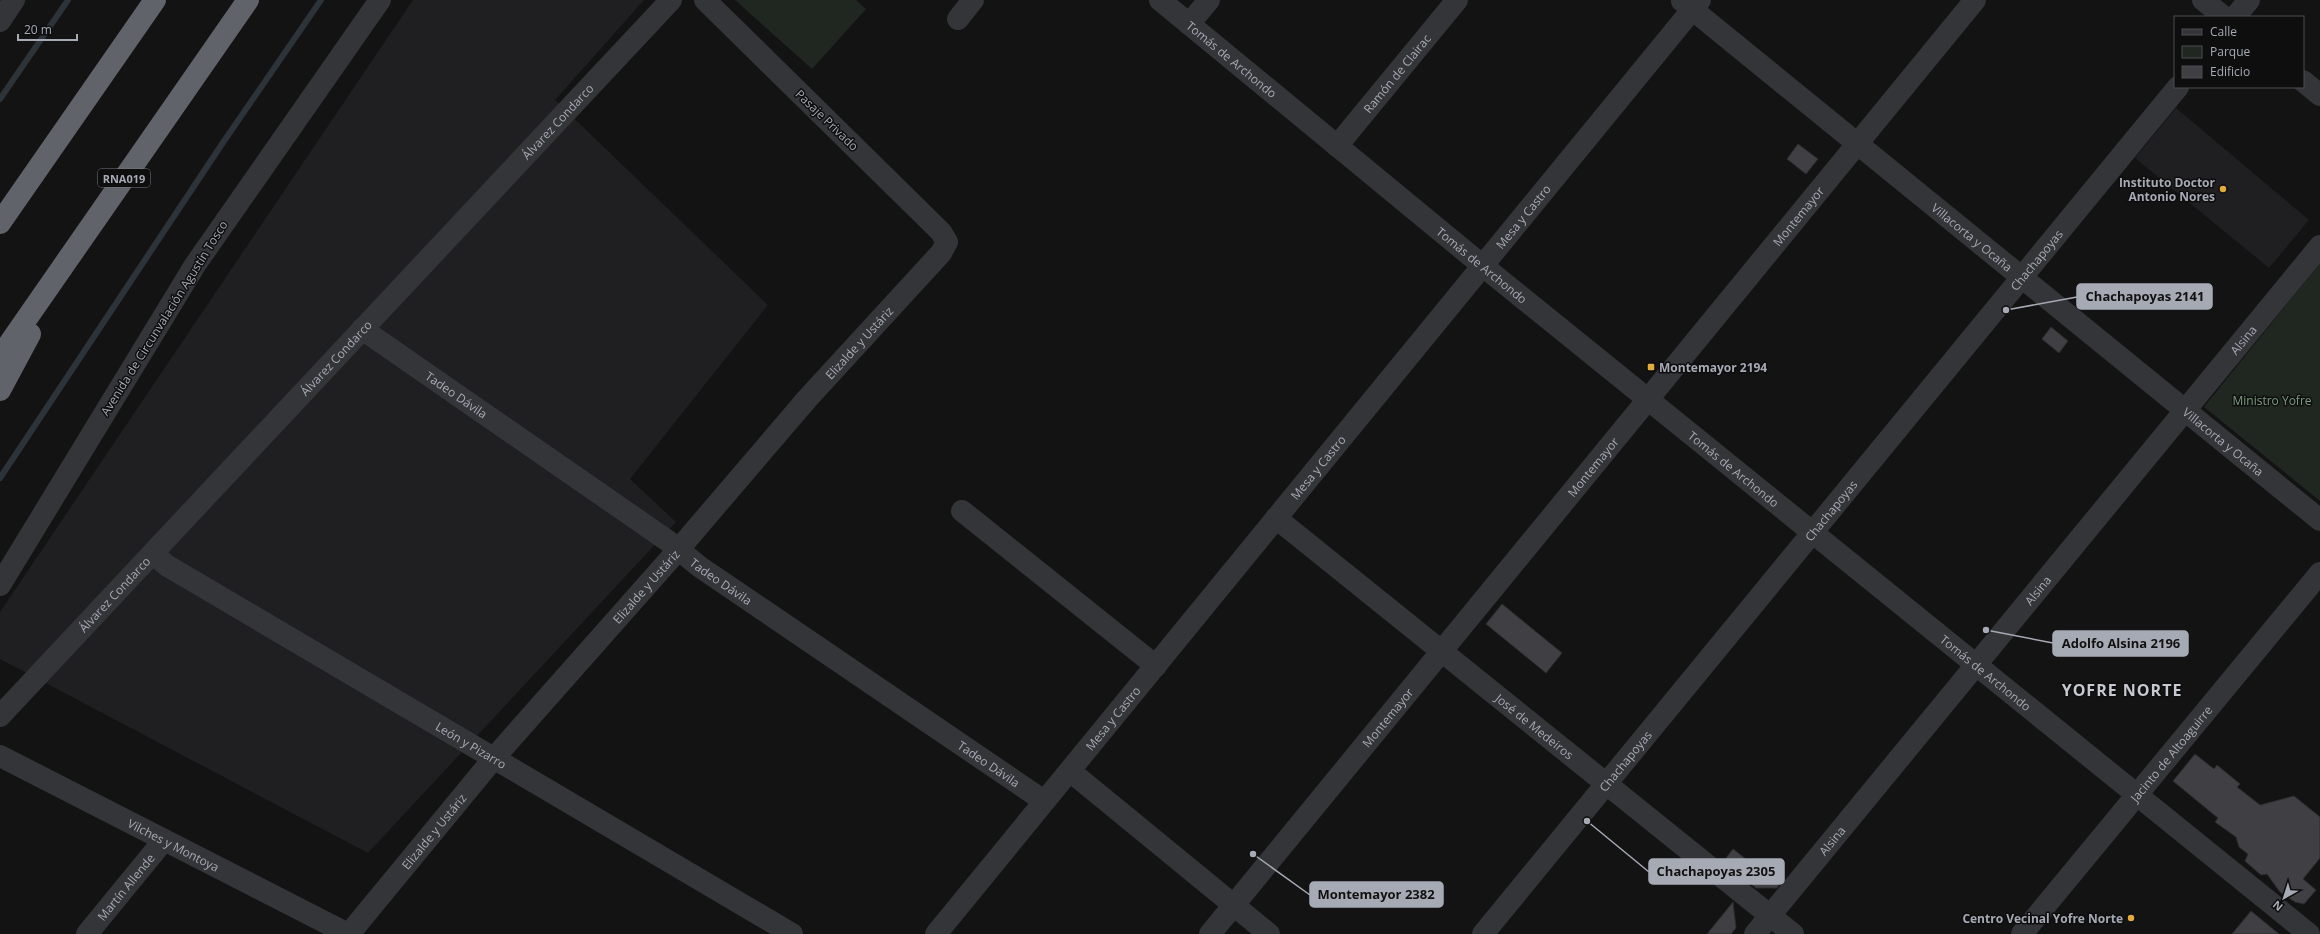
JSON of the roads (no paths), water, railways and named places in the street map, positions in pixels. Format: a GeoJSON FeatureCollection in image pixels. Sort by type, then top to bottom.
{"type":"FeatureCollection","features":[{"type":"Feature","properties":{"kind":"highway"},"geometry":{"type":"LineString","coordinates":[[0,223],[155,0]]}},
{"type":"Feature","properties":{"kind":"highway","name":"RNA019"},"geometry":{"type":"LineString","coordinates":[[0,357],[248,0]]}},
{"type":"Feature","properties":{"kind":"highway"},"geometry":{"type":"LineString","coordinates":[[0,390],[73,252]]}},
{"type":"Feature","properties":{"kind":"street"},"geometry":{"type":"LineString","coordinates":[[0,21],[14,0]]}},
{"type":"Feature","properties":{"kind":"street","name":"Avenida de Circunvalación Agustín Tosco"},"geometry":{"type":"LineString","coordinates":[[0,585],[195,265],[380,0]]}},
{"type":"Feature","properties":{"kind":"street","name":"Álvarez Condarco"},"geometry":{"type":"LineString","coordinates":[[0,716],[671,0]]}},
{"type":"Feature","properties":{"kind":"street","name":"Pasaje Privado"},"geometry":{"type":"LineString","coordinates":[[705,0],[941,232],[946,242]]}},
{"type":"Feature","properties":{"kind":"street"},"geometry":{"type":"LineString","coordinates":[[958,18],[973,0]]}},
{"type":"Feature","properties":{"kind":"street","name":"Tomás de Archondo"},"geometry":{"type":"LineString","coordinates":[[1160,0],[1483,266],[2309,934]]}},
{"type":"Feature","properties":{"kind":"street"},"geometry":{"type":"LineString","coordinates":[[1189,24],[1209,0]]}},
{"type":"Feature","properties":{"kind":"street","name":"Ramón de Clairac"},"geometry":{"type":"LineString","coordinates":[[1337,146],[1457,0]]}},
{"type":"Feature","properties":{"kind":"street","name":"Montemayor"},"geometry":{"type":"LineString","coordinates":[[1210,934],[1975,0]]}},
{"type":"Feature","properties":{"kind":"street"},"geometry":{"type":"LineString","coordinates":[[2203,0],[2223,16]]}},
{"type":"Feature","properties":{"kind":"street"},"geometry":{"type":"LineString","coordinates":[[2236,16],[2249,0]]}},
{"type":"Feature","properties":{"kind":"street","name":"Villacorta y Ocaña"},"geometry":{"type":"LineString","coordinates":[[1691,3],[1857,144],[2320,520]]}},
{"type":"Feature","properties":{"kind":"street","name":"Mesa y Castro"},"geometry":{"type":"LineString","coordinates":[[936,934],[1483,266],[1691,3]]}},
{"type":"Feature","properties":{"kind":"street"},"geometry":{"type":"LineString","coordinates":[[2304,82],[2320,95]]}},
{"type":"Feature","properties":{"kind":"street","name":"Chachapoyas"},"geometry":{"type":"LineString","coordinates":[[1483,934],[2177,88]]}},
{"type":"Feature","properties":{"kind":"street","name":"Elizalde y Ustáriz"},"geometry":{"type":"LineString","coordinates":[[349,934],[494,758],[678,550],[807,399],[941,253],[946,242]]}},
{"type":"Feature","properties":{"kind":"street","name":"Alsina"},"geometry":{"type":"LineString","coordinates":[[1755,934],[2320,246]]}},
{"type":"Feature","properties":{"kind":"street","name":"Tadeo Dávila"},"geometry":{"type":"LineString","coordinates":[[362,329],[678,550],[700,567],[1044,801]]}},
{"type":"Feature","properties":{"kind":"street"},"geometry":{"type":"LineString","coordinates":[[962,511],[1156,666]]}},
{"type":"Feature","properties":{"kind":"street","name":"José de Medeiros"},"geometry":{"type":"LineString","coordinates":[[1276,518],[1793,934]]}},
{"type":"Feature","properties":{"kind":"street","name":"León y Pizarro"},"geometry":{"type":"LineString","coordinates":[[153,553],[166,565],[792,934]]}},
{"type":"Feature","properties":{"kind":"street","name":"Jacinto de Altoaguirre"},"geometry":{"type":"LineString","coordinates":[[2022,934],[2320,572]]}},
{"type":"Feature","properties":{"kind":"street","name":"Vilches y Montoya"},"geometry":{"type":"LineString","coordinates":[[0,756],[349,934]]}},
{"type":"Feature","properties":{"kind":"street"},"geometry":{"type":"LineString","coordinates":[[1070,771],[1269,934]]}},
{"type":"Feature","properties":{"kind":"street","name":"Martín Allende"},"geometry":{"type":"LineString","coordinates":[[87,934],[164,840]]}},
{"type":"Feature","properties":{"kind":"street"},"geometry":{"type":"LineString","coordinates":[[2313,934],[2320,926]]}},
{"type":"Feature","properties":{"kind":"waterway"},"geometry":{"type":"LineString","coordinates":[[0,99],[68,0]]}},
{"type":"Feature","properties":{"kind":"waterway"},"geometry":{"type":"LineString","coordinates":[[0,478],[222,144],[321,0]]}},
{"type":"Feature","properties":{"kind":"place","name":"Instituto Doctor Antonio Nores"},"geometry":{"type":"Point","coordinates":[2223,189]}},
{"type":"Feature","properties":{"kind":"place","name":"Chachapoyas 2141"},"geometry":{"type":"Point","coordinates":[2006,310]}},
{"type":"Feature","properties":{"kind":"place","name":"Montemayor 2194"},"geometry":{"type":"Point","coordinates":[1651,367]}},
{"type":"Feature","properties":{"kind":"place","name":"Adolfo Alsina 2196"},"geometry":{"type":"Point","coordinates":[1986,630]}},
{"type":"Feature","properties":{"kind":"place","name":"Chachapoyas 2305"},"geometry":{"type":"Point","coordinates":[1587,821]}},
{"type":"Feature","properties":{"kind":"place","name":"Montemayor 2382"},"geometry":{"type":"Point","coordinates":[1253,854]}},
{"type":"Feature","properties":{"kind":"place","name":"Centro Vecinal Yofre Norte"},"geometry":{"type":"Point","coordinates":[2131,918]}},
{"type":"Feature","properties":{"kind":"district","name":"YOFRE NORTE"},"geometry":{"type":"Point","coordinates":[2122,690]}},
{"type":"Feature","properties":{"kind":"park label","name":"Ministro Yofre"},"geometry":{"type":"Point","coordinates":[2272,400]}}]}
